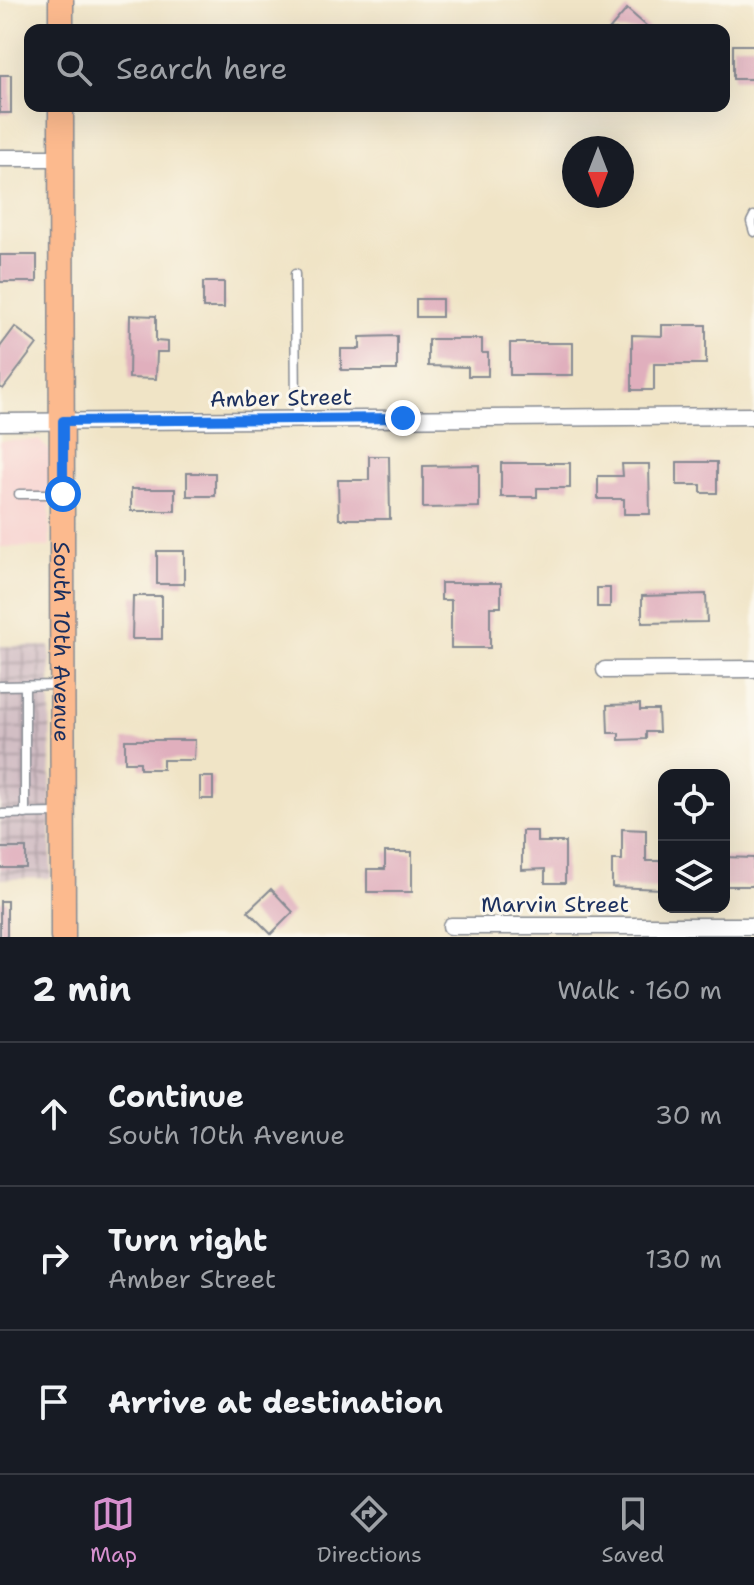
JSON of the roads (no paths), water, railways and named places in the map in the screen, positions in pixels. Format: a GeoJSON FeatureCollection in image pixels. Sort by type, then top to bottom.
{"type":"FeatureCollection","features":[{"type":"Feature","properties":{"kind":"main road"},"geometry":{"type":"LineString","coordinates":[[61,0],[61,24]]}},
{"type":"Feature","properties":{"kind":"main road","name":"South 10th Avenue"},"geometry":{"type":"LineString","coordinates":[[61,112],[63,937]]}},
{"type":"Feature","properties":{"kind":"street"},"geometry":{"type":"LineString","coordinates":[[0,158],[61,158]]}},
{"type":"Feature","properties":{"kind":"street","name":"Amber Street"},"geometry":{"type":"LineString","coordinates":[[0,422],[754,416]]}},
{"type":"Feature","properties":{"kind":"street"},"geometry":{"type":"LineString","coordinates":[[605,670],[754,669]]}},
{"type":"Feature","properties":{"kind":"street","name":"Marvin Street"},"geometry":{"type":"LineString","coordinates":[[451,926],[754,926]]}},
{"type":"Feature","properties":{"kind":"lane"},"geometry":{"type":"LineString","coordinates":[[754,216],[751,222],[754,232]]}},
{"type":"Feature","properties":{"kind":"lane"},"geometry":{"type":"LineString","coordinates":[[295,274],[296,420]]}},
{"type":"Feature","properties":{"kind":"lane"},"geometry":{"type":"LineString","coordinates":[[19,494],[63,494]]}},
{"type":"Feature","properties":{"kind":"lane"},"geometry":{"type":"LineString","coordinates":[[0,686],[63,685]]}},
{"type":"Feature","properties":{"kind":"lane"},"geometry":{"type":"LineString","coordinates":[[25,686],[25,814]]}},
{"type":"Feature","properties":{"kind":"lane"},"geometry":{"type":"LineString","coordinates":[[0,814],[63,813]]}}]}
